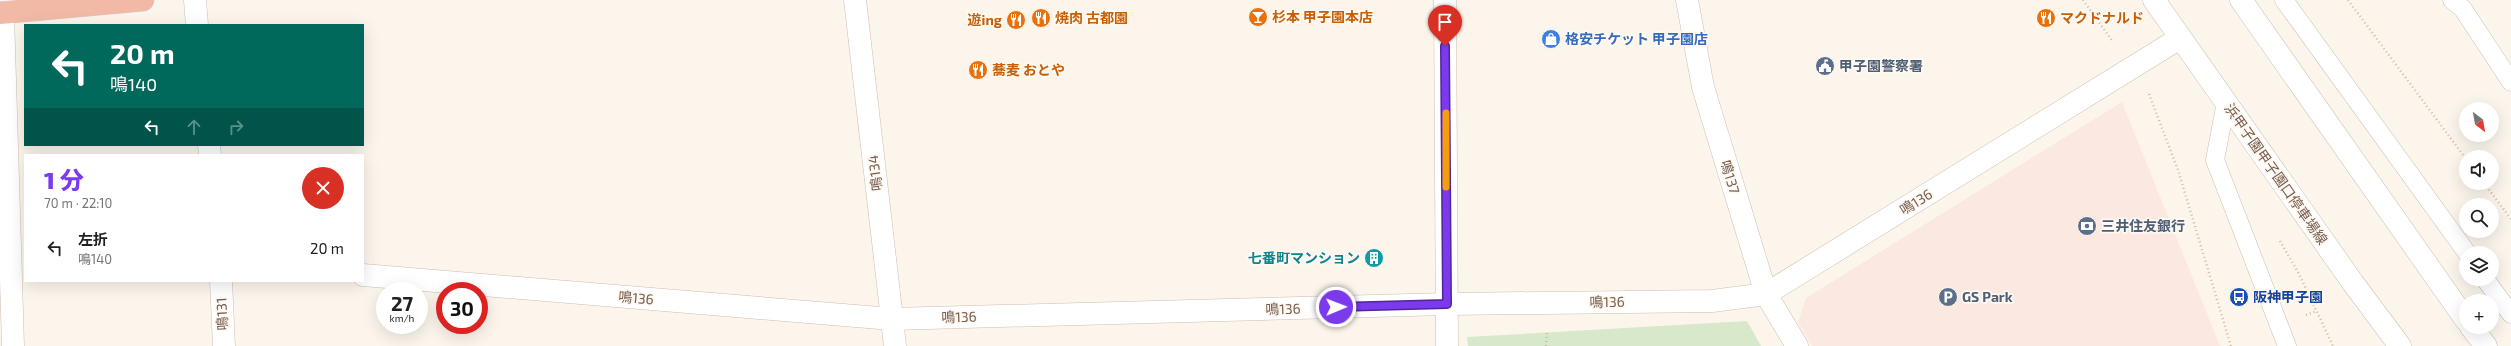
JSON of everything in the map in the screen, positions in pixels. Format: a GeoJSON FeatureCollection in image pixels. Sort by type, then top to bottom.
{"type":"FeatureCollection","features":[{"type":"Feature","properties":{"kind":"highway"},"geometry":{"type":"LineString","coordinates":[[2,13],[143,0]]}},
{"type":"Feature","properties":{"kind":"street"},"geometry":{"type":"LineString","coordinates":[[195,0],[197,24]]}},
{"type":"Feature","properties":{"kind":"street","name":"鳴134"},"geometry":{"type":"LineString","coordinates":[[855,0],[895,346]]}},
{"type":"Feature","properties":{"kind":"street"},"geometry":{"type":"LineString","coordinates":[[1445,0],[1448,346]]}},
{"type":"Feature","properties":{"kind":"street","name":"鳴137"},"geometry":{"type":"LineString","coordinates":[[1687,0],[1703,87],[1766,294],[1797,346]]}},
{"type":"Feature","properties":{"kind":"street","name":"浜甲子園甲子園口停車場線"},"geometry":{"type":"LineString","coordinates":[[2154,0],[2395,343]]}},
{"type":"Feature","properties":{"kind":"street"},"geometry":{"type":"LineString","coordinates":[[2241,0],[2459,310]]}},
{"type":"Feature","properties":{"kind":"street"},"geometry":{"type":"LineString","coordinates":[[2,13],[13,346]]}},
{"type":"Feature","properties":{"kind":"street","name":"鳴136"},"geometry":{"type":"LineString","coordinates":[[364,275],[892,319],[1447,304],[1712,300],[1766,294],[2180,38]]}},
{"type":"Feature","properties":{"kind":"street","name":"鳴131"},"geometry":{"type":"LineString","coordinates":[[221,282],[224,346]]}},
{"type":"Feature","properties":{"kind":"street"},"geometry":{"type":"LineString","coordinates":[[2477,334],[2486,346]]}},
{"type":"Feature","properties":{"kind":"lane"},"geometry":{"type":"LineString","coordinates":[[2284,0],[2462,246]]}},
{"type":"Feature","properties":{"kind":"lane"},"geometry":{"type":"LineString","coordinates":[[2452,0],[2463,9],[2511,82]]}},
{"type":"Feature","properties":{"kind":"lane"},"geometry":{"type":"LineString","coordinates":[[2226,102],[2215,160],[2287,346]]}},
{"type":"Feature","properties":{"kind":"lane"},"geometry":{"type":"LineString","coordinates":[[2491,286],[2511,314]]}},
{"type":"Feature","properties":{"kind":"path"},"geometry":{"type":"LineString","coordinates":[[2083,0],[2148,91],[2178,170],[2231,346]]}},
{"type":"Feature","properties":{"kind":"path"},"geometry":{"type":"LineString","coordinates":[[2348,0],[2459,150]]}},
{"type":"Feature","properties":{"kind":"path"},"geometry":{"type":"LineString","coordinates":[[2489,190],[2511,219]]}},
{"type":"Feature","properties":{"kind":"path"},"geometry":{"type":"LineString","coordinates":[[2277,236],[2299,274],[2333,346]]}},
{"type":"Feature","properties":{"kind":"shaded area"},"geometry":{"type":"Polygon","coordinates":[[[2122,102],[2220,346],[1812,346],[1798,322],[1806,298],[2122,102]]]}},
{"type":"Feature","properties":{"kind":"green space"},"geometry":{"type":"Polygon","coordinates":[[[1747,321],[1761,346],[1468,346],[1467,337],[1747,321]]]}},
{"type":"Feature","properties":{"kind":"slow traffic"},"geometry":{"type":"LineString","coordinates":[[1446,113],[1446,187]]}},
{"type":"Feature","properties":{"kind":"place","name":"杉本 甲子園本店"},"geometry":{"type":"Point","coordinates":[1258,17]}},
{"type":"Feature","properties":{"kind":"place","name":"焼肉 古都園"},"geometry":{"type":"Point","coordinates":[1041,18]}},
{"type":"Feature","properties":{"kind":"place","name":"マクドナルド"},"geometry":{"type":"Point","coordinates":[2046,18]}},
{"type":"Feature","properties":{"kind":"place","name":"遊ing"},"geometry":{"type":"Point","coordinates":[1016,20]}},
{"type":"Feature","properties":{"kind":"place","name":"格安チケット 甲子園店"},"geometry":{"type":"Point","coordinates":[1551,39]}},
{"type":"Feature","properties":{"kind":"place","name":"甲子園警察署"},"geometry":{"type":"Point","coordinates":[1825,66]}},
{"type":"Feature","properties":{"kind":"place","name":"蕎麦 おとや"},"geometry":{"type":"Point","coordinates":[978,70]}},
{"type":"Feature","properties":{"kind":"place","name":"三井住友銀行"},"geometry":{"type":"Point","coordinates":[2087,226]}},
{"type":"Feature","properties":{"kind":"place","name":"七番町マンション"},"geometry":{"type":"Point","coordinates":[1374,258]}},
{"type":"Feature","properties":{"kind":"place","name":"GS Park"},"geometry":{"type":"Point","coordinates":[1948,297]}},
{"type":"Feature","properties":{"kind":"place","name":"阪神甲子園"},"geometry":{"type":"Point","coordinates":[2239,297]}},
{"type":"Feature","properties":{"kind":"route"},"geometry":{"type":"LineString","coordinates":[[1336,307],[1447,304],[1445,46]]}}]}
